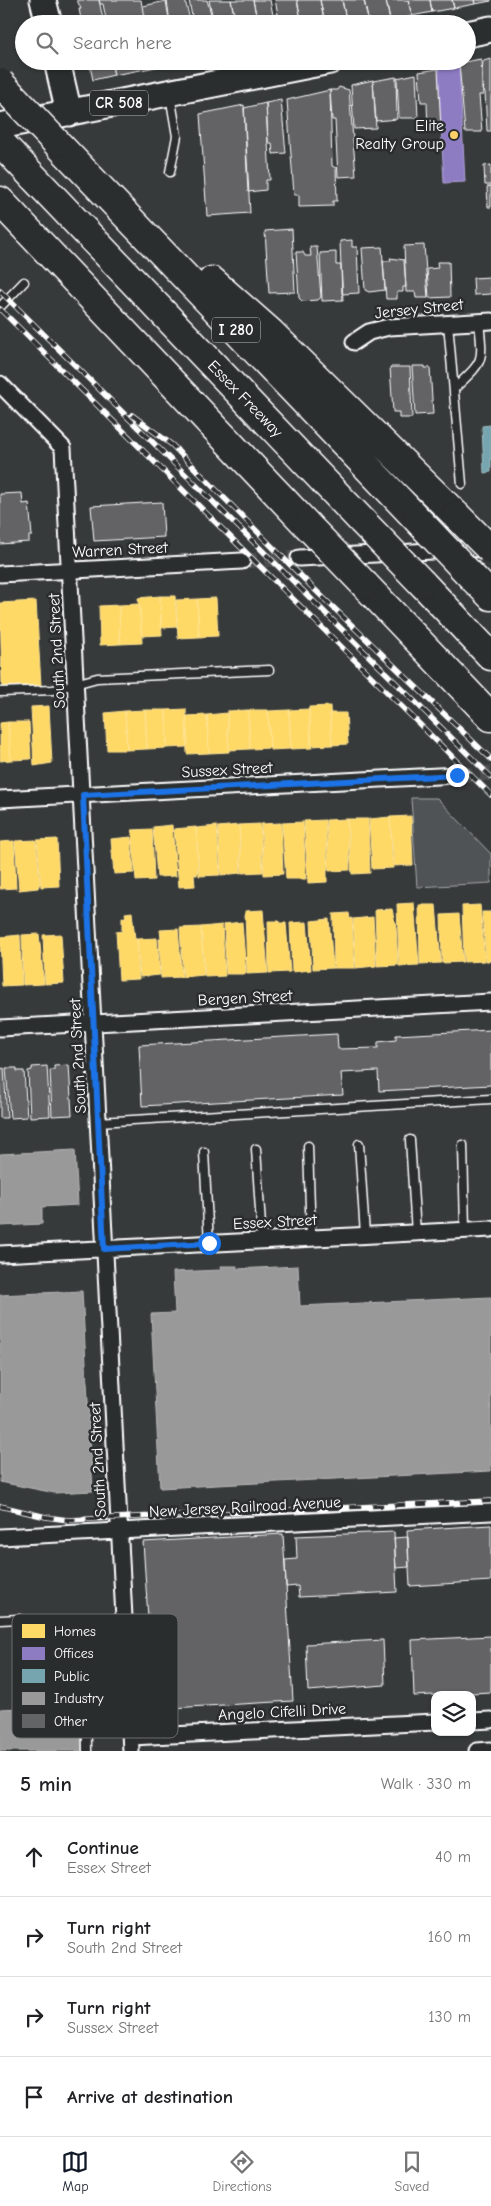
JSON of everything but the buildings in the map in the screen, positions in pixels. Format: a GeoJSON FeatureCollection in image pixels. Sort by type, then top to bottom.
{"type":"FeatureCollection","features":[{"type":"Feature","properties":{"kind":"highway","name":"I 280"},"geometry":{"type":"LineString","coordinates":[[0,83],[483,588]]}},
{"type":"Feature","properties":{"kind":"highway","name":"Essex Freeway"},"geometry":{"type":"LineString","coordinates":[[0,142],[491,656]]}},
{"type":"Feature","properties":{"kind":"highway"},"geometry":{"type":"LineString","coordinates":[[0,201],[491,717]]}},
{"type":"Feature","properties":{"kind":"highway"},"geometry":{"type":"LineString","coordinates":[[135,223],[219,286],[271,333],[491,549]]}},
{"type":"Feature","properties":{"kind":"main road"},"geometry":{"type":"LineString","coordinates":[[44,0],[47,15]]}},
{"type":"Feature","properties":{"kind":"main road"},"geometry":{"type":"LineString","coordinates":[[476,32],[491,30]]}},
{"type":"Feature","properties":{"kind":"main road"},"geometry":{"type":"LineString","coordinates":[[59,70],[69,113]]}},
{"type":"Feature","properties":{"kind":"main road","name":"CR 508"},"geometry":{"type":"LineString","coordinates":[[0,126],[285,70]]}},
{"type":"Feature","properties":{"kind":"street","name":"Jersey Street"},"geometry":{"type":"LineString","coordinates":[[354,342],[369,332],[378,329],[485,321]]}},
{"type":"Feature","properties":{"kind":"street","name":"South 2nd Street"},"geometry":{"type":"LineString","coordinates":[[0,384],[63,448],[83,795],[104,1249],[124,1614]]}},
{"type":"Feature","properties":{"kind":"street"},"geometry":{"type":"LineString","coordinates":[[300,558],[491,549]]}},
{"type":"Feature","properties":{"kind":"street","name":"Warren Street"},"geometry":{"type":"LineString","coordinates":[[0,574],[242,561]]}},
{"type":"Feature","properties":{"kind":"street","name":"Sussex Street"},"geometry":{"type":"LineString","coordinates":[[0,799],[457,775]]}},
{"type":"Feature","properties":{"kind":"street","name":"Bergen Street"},"geometry":{"type":"LineString","coordinates":[[0,1028],[491,1002]]}},
{"type":"Feature","properties":{"kind":"street","name":"Essex Street"},"geometry":{"type":"LineString","coordinates":[[0,1254],[491,1229]]}},
{"type":"Feature","properties":{"kind":"street","name":"New Jersey Railroad Avenue"},"geometry":{"type":"LineString","coordinates":[[0,1537],[491,1512]]}},
{"type":"Feature","properties":{"kind":"street"},"geometry":{"type":"LineString","coordinates":[[476,1721],[491,1720]]}},
{"type":"Feature","properties":{"kind":"street","name":"Angelo Cifelli Drive"},"geometry":{"type":"LineString","coordinates":[[131,1744],[431,1722]]}},
{"type":"Feature","properties":{"kind":"street"},"geometry":{"type":"LineString","coordinates":[[477,1751],[491,1750]]}},
{"type":"Feature","properties":{"kind":"lane"},"geometry":{"type":"LineString","coordinates":[[170,93],[177,136],[170,172]]}},
{"type":"Feature","properties":{"kind":"lane"},"geometry":{"type":"LineString","coordinates":[[0,307],[24,282]]}},
{"type":"Feature","properties":{"kind":"lane"},"geometry":{"type":"LineString","coordinates":[[454,389],[478,366],[482,356],[485,321]]}},
{"type":"Feature","properties":{"kind":"lane"},"geometry":{"type":"LineString","coordinates":[[448,323],[462,484]]}},
{"type":"Feature","properties":{"kind":"lane"},"geometry":{"type":"LineString","coordinates":[[0,692],[53,690],[96,678],[269,670]]}},
{"type":"Feature","properties":{"kind":"lane"},"geometry":{"type":"LineString","coordinates":[[98,1122],[491,1099]]}},
{"type":"Feature","properties":{"kind":"lane"},"geometry":{"type":"LineString","coordinates":[[410,1140],[416,1233]]}},
{"type":"Feature","properties":{"kind":"lane"},"geometry":{"type":"LineString","coordinates":[[359,1144],[365,1235]]}},
{"type":"Feature","properties":{"kind":"lane"},"geometry":{"type":"LineString","coordinates":[[463,1145],[465,1230]]}},
{"type":"Feature","properties":{"kind":"lane"},"geometry":{"type":"LineString","coordinates":[[308,1146],[311,1238]]}},
{"type":"Feature","properties":{"kind":"lane"},"geometry":{"type":"LineString","coordinates":[[256,1149],[262,1241]]}},
{"type":"Feature","properties":{"kind":"lane"},"geometry":{"type":"LineString","coordinates":[[204,1152],[209,1243]]}},
{"type":"Feature","properties":{"kind":"lane"},"geometry":{"type":"LineString","coordinates":[[87,1738],[87,1751]]}},
{"type":"Feature","properties":{"kind":"shaded area"},"geometry":{"type":"Polygon","coordinates":[[[411,798],[437,798],[491,854],[491,883],[417,887],[411,798]]]}},
{"type":"Feature","properties":{"kind":"tunnel"},"geometry":{"type":"LineString","coordinates":[[242,561],[299,558]]}},
{"type":"Feature","properties":{"kind":"tunnel"},"geometry":{"type":"LineString","coordinates":[[457,775],[491,773]]}},
{"type":"Feature","properties":{"kind":"railway"},"geometry":{"type":"LineString","coordinates":[[0,291],[491,777]]}},
{"type":"Feature","properties":{"kind":"railway"},"geometry":{"type":"LineString","coordinates":[[0,309],[491,795]]}},
{"type":"Feature","properties":{"kind":"railway"},"geometry":{"type":"LineString","coordinates":[[132,415],[172,445],[310,585],[491,759]]}},
{"type":"Feature","properties":{"kind":"railway"},"geometry":{"type":"LineString","coordinates":[[0,1506],[68,1520],[491,1501]]}},
{"type":"Feature","properties":{"kind":"place","name":"Elite Realty Group"},"geometry":{"type":"Point","coordinates":[454,135]}},
{"type":"Feature","properties":{"kind":"route"},"geometry":{"type":"LineString","coordinates":[[209,1243],[104,1249],[83,795],[457,775]]}}]}
